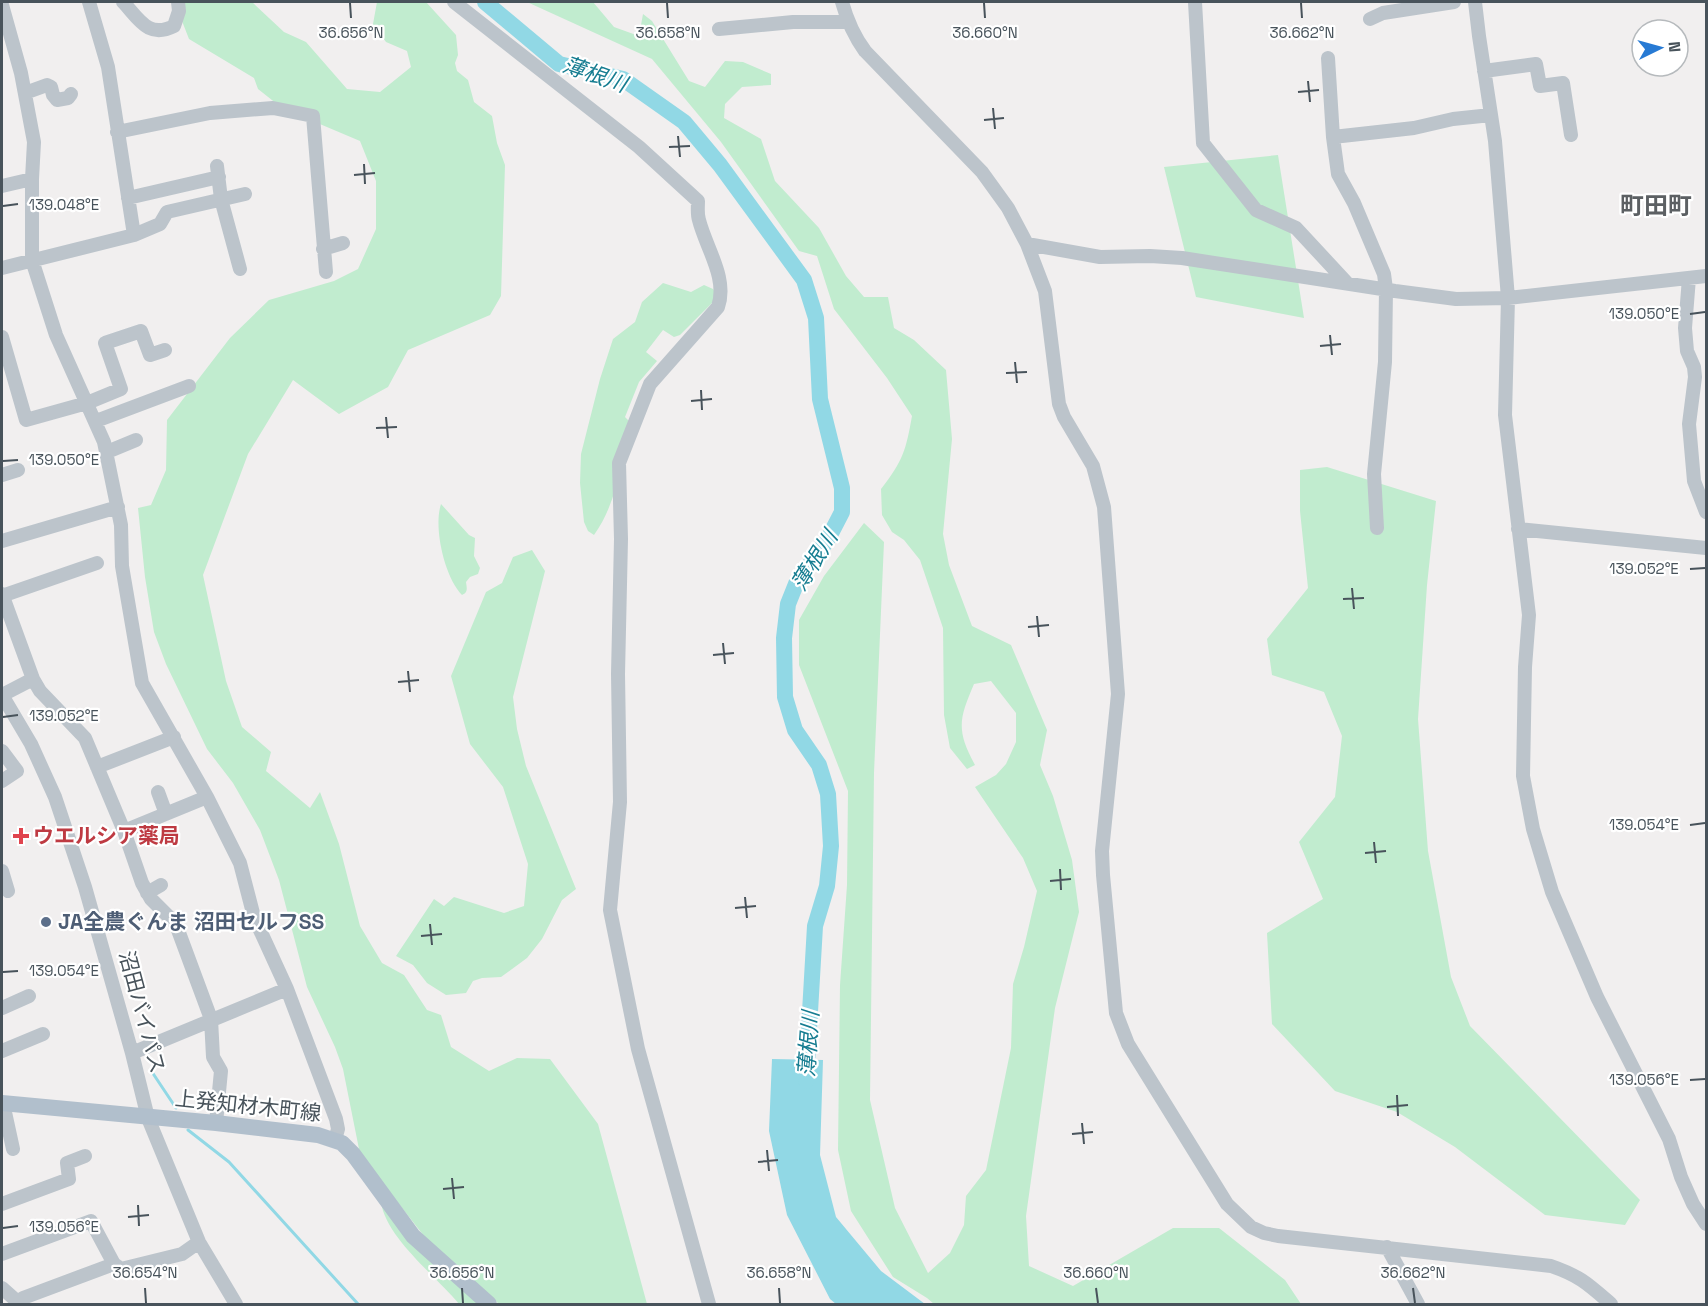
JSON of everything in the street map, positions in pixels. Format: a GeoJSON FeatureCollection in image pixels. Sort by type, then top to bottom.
{"type":"FeatureCollection","features":[{"type":"Feature","properties":{"kind":"main road","name":"上発知材木町線"},"geometry":{"type":"LineString","coordinates":[[2,1103],[216,1123],[335,1140],[347,1147],[353,1154],[413,1236],[489,1305]]}},
{"type":"Feature","properties":{"kind":"street"},"geometry":{"type":"LineString","coordinates":[[89,2],[108,67],[134,235]]}},
{"type":"Feature","properties":{"kind":"street"},"geometry":{"type":"LineString","coordinates":[[123,2],[144,25],[159,32],[174,26],[179,11],[178,2]]}},
{"type":"Feature","properties":{"kind":"street"},"geometry":{"type":"LineString","coordinates":[[454,2],[639,147],[698,201],[698,219],[722,296],[718,307],[650,384],[619,463],[620,802],[610,910],[638,1049],[709,1305]]}},
{"type":"Feature","properties":{"kind":"street"},"geometry":{"type":"LineString","coordinates":[[842,2],[848,22],[865,51],[982,172],[1008,208],[1027,244],[1048,302],[1059,404],[1064,417],[1093,466],[1104,507],[1118,694],[1102,851],[1103,875],[1116,1013],[1128,1044],[1227,1204],[1240,1218],[1264,1233],[1551,1266],[1574,1274],[1588,1283],[1611,1305]]}},
{"type":"Feature","properties":{"kind":"street"},"geometry":{"type":"LineString","coordinates":[[1195,2],[1203,143],[1256,210],[1296,228],[1347,283]]}},
{"type":"Feature","properties":{"kind":"street"},"geometry":{"type":"LineString","coordinates":[[1370,19],[1383,13],[1454,2]]}},
{"type":"Feature","properties":{"kind":"street"},"geometry":{"type":"LineString","coordinates":[[1475,2],[1495,141],[1508,298],[1505,415],[1529,615],[1525,667],[1523,776],[1533,829],[1552,892],[1597,997],[1669,1139],[1700,1203],[1707,1224]]}},
{"type":"Feature","properties":{"kind":"street"},"geometry":{"type":"LineString","coordinates":[[2,5],[25,93],[34,142],[32,261],[56,335],[96,421],[107,452],[118,507],[123,566],[142,683],[207,796],[240,863],[254,917],[287,989],[337,1124],[338,1134],[335,1140]]}},
{"type":"Feature","properties":{"kind":"street"},"geometry":{"type":"LineString","coordinates":[[719,28],[793,22],[848,22]]}},
{"type":"Feature","properties":{"kind":"street"},"geometry":{"type":"LineString","coordinates":[[1328,58],[1333,137],[1338,174],[1354,203],[1384,274],[1386,289],[1385,362],[1374,474],[1377,528]]}},
{"type":"Feature","properties":{"kind":"street"},"geometry":{"type":"LineString","coordinates":[[1484,71],[1536,64],[1540,86],[1563,83],[1571,135]]}},
{"type":"Feature","properties":{"kind":"street"},"geometry":{"type":"LineString","coordinates":[[25,93],[47,85],[51,87],[57,100],[68,99],[71,94]]}},
{"type":"Feature","properties":{"kind":"street"},"geometry":{"type":"LineString","coordinates":[[117,132],[220,112],[273,108],[313,116],[326,272]]}},
{"type":"Feature","properties":{"kind":"street"},"geometry":{"type":"LineString","coordinates":[[1333,137],[1414,128],[1453,119],[1491,116]]}},
{"type":"Feature","properties":{"kind":"street"},"geometry":{"type":"LineString","coordinates":[[128,198],[218,172],[221,199],[240,269]]}},
{"type":"Feature","properties":{"kind":"street"},"geometry":{"type":"LineString","coordinates":[[2,186],[32,179]]}},
{"type":"Feature","properties":{"kind":"street"},"geometry":{"type":"LineString","coordinates":[[2,268],[134,235],[160,224],[166,212],[245,194]]}},
{"type":"Feature","properties":{"kind":"street"},"geometry":{"type":"LineString","coordinates":[[323,249],[343,243]]}},
{"type":"Feature","properties":{"kind":"street"},"geometry":{"type":"LineString","coordinates":[[1027,244],[1100,257],[1182,258],[1456,299],[1508,298],[1707,276]]}},
{"type":"Feature","properties":{"kind":"street"},"geometry":{"type":"LineString","coordinates":[[1689,278],[1685,328],[1687,351],[1694,367],[1695,377],[1689,424],[1694,481],[1707,512]]}},
{"type":"Feature","properties":{"kind":"street"},"geometry":{"type":"LineString","coordinates":[[2,337],[26,420],[87,403],[121,389],[105,343],[141,331],[150,356],[165,350]]}},
{"type":"Feature","properties":{"kind":"street"},"geometry":{"type":"LineString","coordinates":[[96,421],[189,386]]}},
{"type":"Feature","properties":{"kind":"street"},"geometry":{"type":"LineString","coordinates":[[107,452],[136,440]]}},
{"type":"Feature","properties":{"kind":"street"},"geometry":{"type":"LineString","coordinates":[[2,475],[18,470]]}},
{"type":"Feature","properties":{"kind":"street"},"geometry":{"type":"LineString","coordinates":[[2,541],[118,507]]}},
{"type":"Feature","properties":{"kind":"street"},"geometry":{"type":"LineString","coordinates":[[1518,529],[1707,548]]}},
{"type":"Feature","properties":{"kind":"street"},"geometry":{"type":"LineString","coordinates":[[97,563],[2,595],[33,679],[40,691],[85,738],[124,831],[142,883],[151,899],[174,922],[211,1019],[213,1057],[221,1071],[216,1123]]}},
{"type":"Feature","properties":{"kind":"street"},"geometry":{"type":"LineString","coordinates":[[2,695],[33,679]]}},
{"type":"Feature","properties":{"kind":"street","name":"沼田バイパス"},"geometry":{"type":"LineString","coordinates":[[2,695],[32,744],[54,797],[85,887],[148,1118],[199,1242],[236,1305]]}},
{"type":"Feature","properties":{"kind":"street"},"geometry":{"type":"LineString","coordinates":[[97,767],[174,737]]}},
{"type":"Feature","properties":{"kind":"street"},"geometry":{"type":"LineString","coordinates":[[2,751],[17,771],[2,781]]}},
{"type":"Feature","properties":{"kind":"street"},"geometry":{"type":"LineString","coordinates":[[158,792],[166,813]]}},
{"type":"Feature","properties":{"kind":"street"},"geometry":{"type":"LineString","coordinates":[[124,831],[207,796]]}},
{"type":"Feature","properties":{"kind":"street"},"geometry":{"type":"LineString","coordinates":[[2,871],[8,891]]}},
{"type":"Feature","properties":{"kind":"street"},"geometry":{"type":"LineString","coordinates":[[147,893],[161,885]]}},
{"type":"Feature","properties":{"kind":"street"},"geometry":{"type":"LineString","coordinates":[[132,1053],[287,989]]}},
{"type":"Feature","properties":{"kind":"street"},"geometry":{"type":"LineString","coordinates":[[2,1008],[29,996]]}},
{"type":"Feature","properties":{"kind":"street"},"geometry":{"type":"LineString","coordinates":[[2,1051],[43,1034]]}},
{"type":"Feature","properties":{"kind":"street"},"geometry":{"type":"LineString","coordinates":[[2,1103],[6,1134],[13,1149]]}},
{"type":"Feature","properties":{"kind":"street"},"geometry":{"type":"LineString","coordinates":[[2,1204],[69,1179],[67,1163],[85,1156]]}},
{"type":"Feature","properties":{"kind":"street"},"geometry":{"type":"LineString","coordinates":[[2,1254],[91,1221],[114,1264],[126,1270],[182,1254],[199,1242]]}},
{"type":"Feature","properties":{"kind":"street"},"geometry":{"type":"LineString","coordinates":[[1387,1247],[1418,1305]]}},
{"type":"Feature","properties":{"kind":"street"},"geometry":{"type":"LineString","coordinates":[[2,1288],[20,1304],[23,1298],[114,1264]]}},
{"type":"Feature","properties":{"kind":"green space"},"geometry":{"type":"Polygon","coordinates":[[[182,2],[252,2],[284,32],[306,42],[347,89],[380,92],[411,67],[407,51],[386,42],[373,24],[377,2],[426,2],[456,35],[457,71],[468,80],[474,102],[492,116],[497,143],[505,165],[501,296],[490,315],[408,350],[388,387],[339,414],[293,380],[248,454],[203,575],[226,681],[242,727],[271,752],[266,771],[310,808],[320,792],[339,844],[360,926],[382,963],[404,975],[427,1010],[441,1015],[451,1047],[489,1071],[517,1058],[550,1059],[598,1124],[647,1304],[499,1304],[424,1236],[360,1154],[343,1069],[307,987],[279,880],[260,830],[233,783],[207,749],[166,664],[154,632],[145,577],[138,508],[151,505],[166,470],[167,420],[230,338],[269,300],[334,281],[358,269],[376,229],[376,181],[360,141],[282,108],[258,89],[254,78],[189,39],[182,21],[182,2]]]}},
{"type":"Feature","properties":{"kind":"green space"},"geometry":{"type":"Polygon","coordinates":[[[527,2],[593,2],[614,27],[639,36],[643,14],[652,21],[689,81],[705,87],[725,61],[743,62],[771,74],[771,85],[742,87],[725,104],[724,118],[761,139],[775,181],[819,228],[846,276],[864,297],[888,297],[894,328],[914,340],[946,370],[952,439],[943,534],[949,565],[972,626],[1011,645],[1047,730],[1040,765],[1053,796],[1072,860],[1079,912],[1055,1008],[1026,1216],[1029,1266],[1073,1286],[1173,1228],[1219,1228],[1285,1280],[1301,1304],[934,1304],[893,1277],[851,1211],[838,1150],[840,985],[847,885],[848,791],[799,665],[799,620],[824,576],[864,523],[884,542],[874,773],[870,1100],[895,1208],[928,1273],[950,1253],[964,1225],[966,1196],[986,1170],[1011,1048],[1013,984],[1037,891],[1023,858],[975,787],[996,775],[1006,764],[1016,742],[1016,713],[991,681],[974,684],[965,706],[962,733],[975,765],[967,769],[950,748],[944,715],[943,628],[920,560],[904,540],[892,532],[882,515],[881,489],[903,455],[912,416],[887,378],[834,309],[817,256],[799,251],[721,142],[652,59],[527,2]]]}},
{"type":"Feature","properties":{"kind":"green space"},"geometry":{"type":"Polygon","coordinates":[[[1278,155],[1304,318],[1196,297],[1164,167],[1278,155]]]}},
{"type":"Feature","properties":{"kind":"green space"},"geometry":{"type":"Polygon","coordinates":[[[663,283],[691,292],[704,285],[713,289],[718,297],[680,335],[674,337],[663,330],[646,352],[657,361],[639,382],[625,417],[631,423],[618,481],[602,523],[594,535],[588,531],[584,522],[580,483],[581,454],[600,379],[613,339],[635,322],[642,302],[663,283]]]}},
{"type":"Feature","properties":{"kind":"green space"},"geometry":{"type":"Polygon","coordinates":[[[1327,467],[1436,501],[1427,585],[1418,719],[1428,851],[1451,977],[1470,1026],[1640,1200],[1625,1225],[1545,1215],[1455,1147],[1397,1112],[1335,1091],[1272,1024],[1267,933],[1323,899],[1299,842],[1335,797],[1342,736],[1324,692],[1272,675],[1267,639],[1308,588],[1300,511],[1300,470],[1327,467]]]}},
{"type":"Feature","properties":{"kind":"green space"},"geometry":{"type":"Polygon","coordinates":[[[441,504],[469,535],[475,538],[474,556],[480,568],[478,574],[470,577],[466,582],[467,590],[462,595],[450,577],[442,552],[439,526],[441,504]]]}},
{"type":"Feature","properties":{"kind":"green space"},"geometry":{"type":"Polygon","coordinates":[[[532,550],[545,571],[513,697],[517,729],[526,766],[576,889],[562,900],[542,939],[527,958],[501,977],[473,981],[466,993],[446,995],[427,983],[413,965],[396,956],[434,899],[444,906],[454,897],[504,913],[524,906],[528,864],[503,787],[470,744],[451,676],[486,592],[502,583],[513,557],[532,550]]]}},
{"type":"Feature","properties":{"kind":"green space"},"geometry":{"type":"Polygon","coordinates":[[[381,1202],[482,1304],[459,1304],[402,1243],[385,1216],[381,1202]]]}},
{"type":"Feature","properties":{"kind":"water"},"geometry":{"type":"Polygon","coordinates":[[[772,1059],[823,1060],[820,1155],[836,1217],[881,1271],[925,1304],[836,1304],[830,1299],[787,1215],[769,1131],[772,1059]]]}},
{"type":"Feature","properties":{"kind":"waterway","name":"薄根川"},"geometry":{"type":"LineString","coordinates":[[485,2],[559,64],[623,79],[684,122],[720,165],[804,280],[816,318],[820,399],[842,488],[842,512],[828,539],[796,584],[788,604],[784,638],[785,697],[795,730],[819,765],[828,794],[831,846],[827,886],[815,926],[806,1081]]}},
{"type":"Feature","properties":{"kind":"waterway"},"geometry":{"type":"LineString","coordinates":[[152,1072],[176,1108]]}},
{"type":"Feature","properties":{"kind":"waterway"},"geometry":{"type":"LineString","coordinates":[[188,1130],[229,1162],[358,1304]]}},
{"type":"Feature","properties":{"kind":"place","name":"ウエルシア薬局"},"geometry":{"type":"Point","coordinates":[21,836]}},
{"type":"Feature","properties":{"kind":"place","name":"JA全農ぐんま 沼田セルフSS"},"geometry":{"type":"Point","coordinates":[46,922]}},
{"type":"Feature","properties":{"kind":"district","name":"町田町"},"geometry":{"type":"Point","coordinates":[1656,206]}}]}
